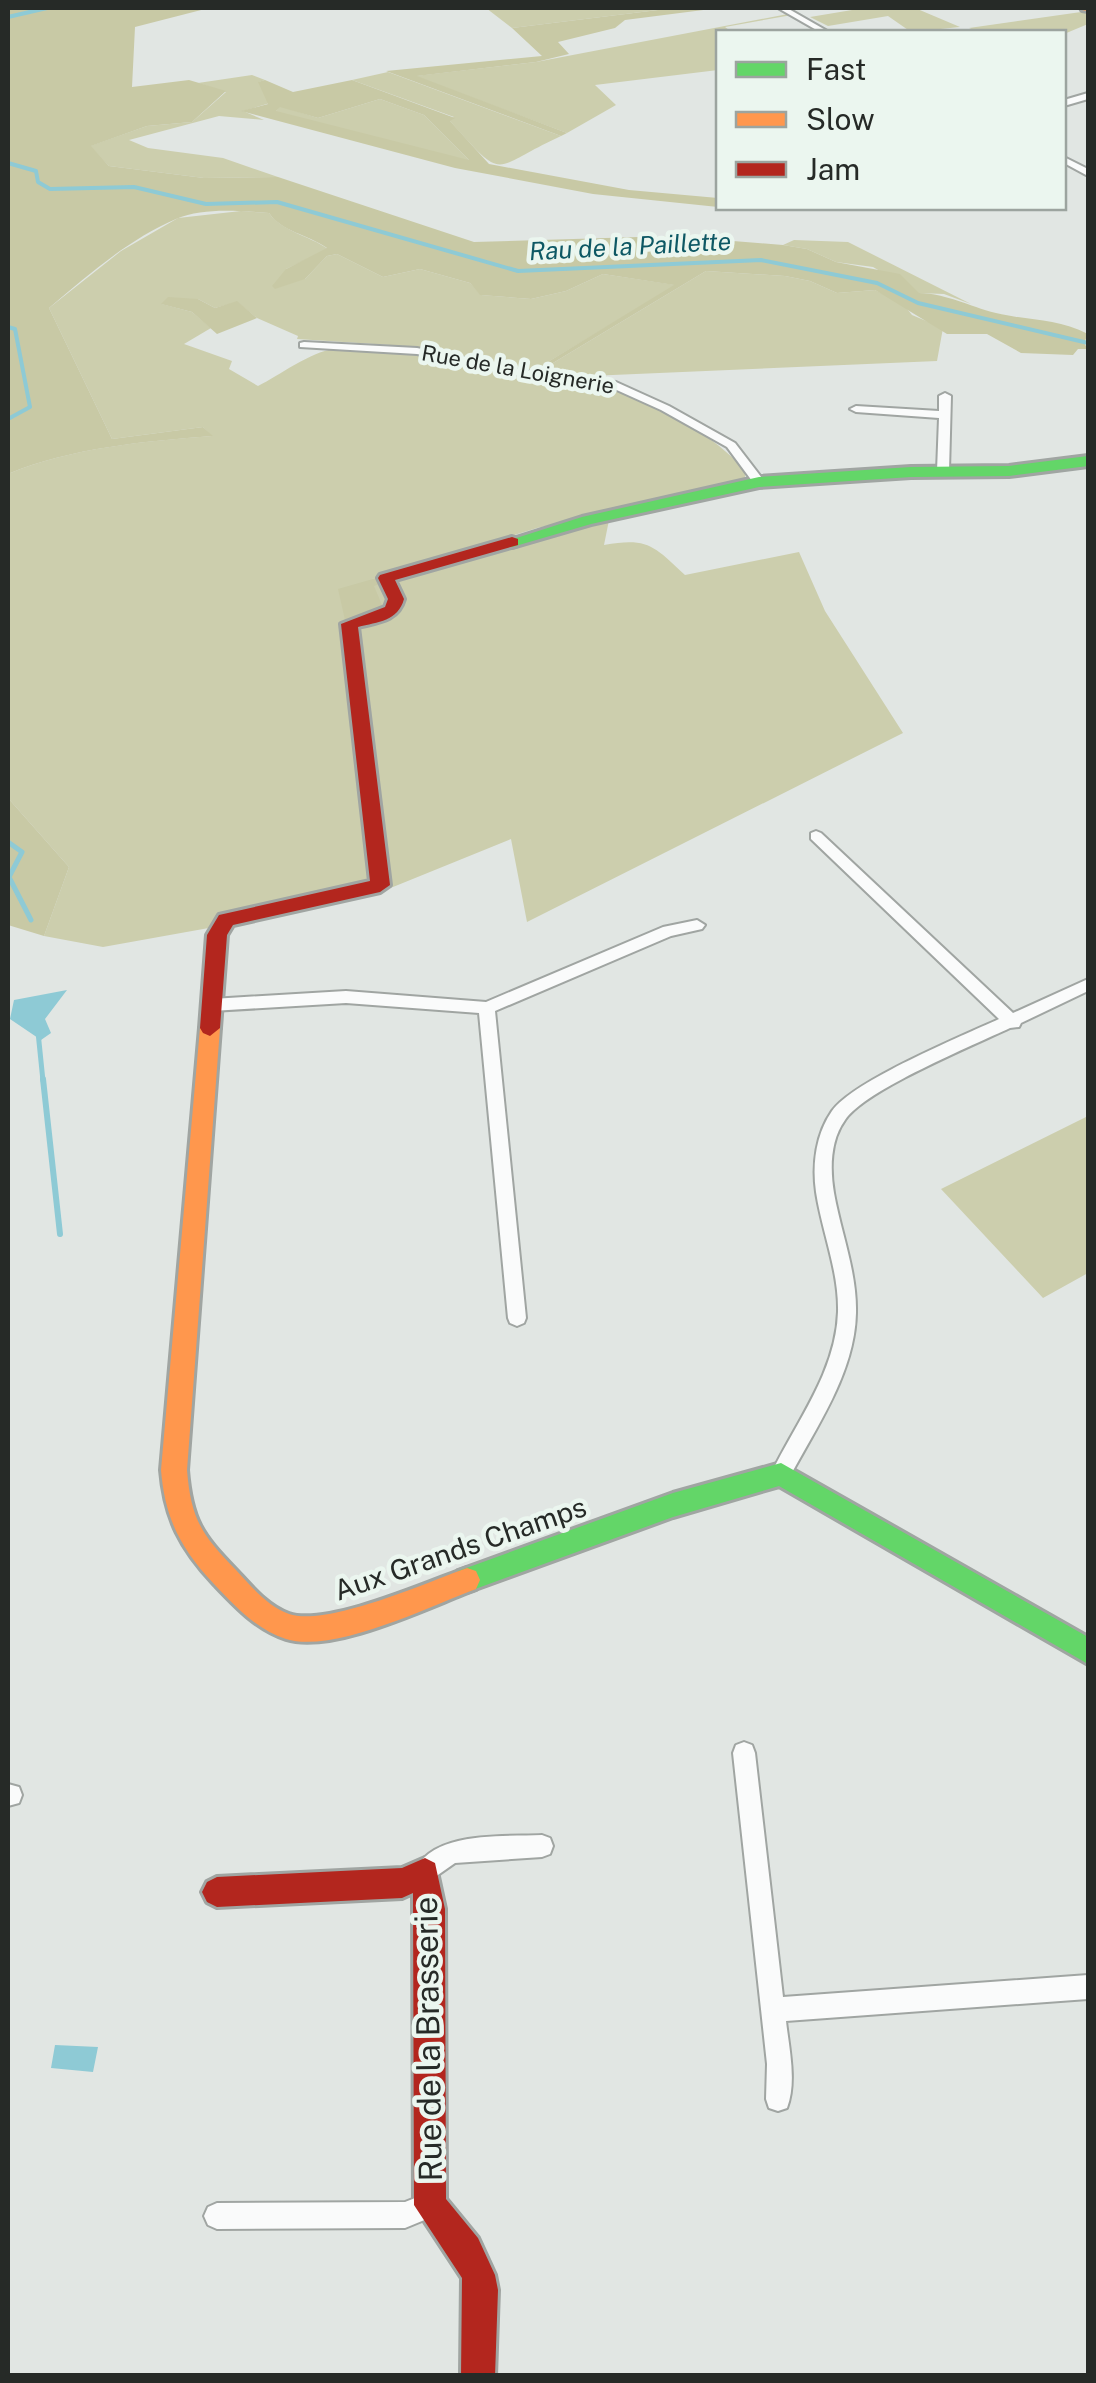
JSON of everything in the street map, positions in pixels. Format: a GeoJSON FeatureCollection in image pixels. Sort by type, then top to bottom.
{"type":"FeatureCollection","features":[{"type":"Feature","properties":{"kind":"street"},"geometry":{"type":"LineString","coordinates":[[782,8],[821,30]]}},
{"type":"Feature","properties":{"kind":"street"},"geometry":{"type":"LineString","coordinates":[[1066,161],[1088,173]]}},
{"type":"Feature","properties":{"kind":"street","name":"Rue de la Loignerie"},"geometry":{"type":"LineString","coordinates":[[304,345],[416,350],[522,373],[612,384],[731,445],[760,482]]}},
{"type":"Feature","properties":{"kind":"street"},"geometry":{"type":"LineString","coordinates":[[942,471],[945,396]]}},
{"type":"Feature","properties":{"kind":"street"},"geometry":{"type":"LineString","coordinates":[[856,409],[946,415]]}},
{"type":"Feature","properties":{"kind":"street"},"geometry":{"type":"LineString","coordinates":[[760,482],[1020,470],[1088,461]]}},
{"type":"Feature","properties":{"kind":"street","name":"Aux Grands Champs"},"geometry":{"type":"LineString","coordinates":[[760,482],[588,520],[386,578],[396,599],[393,609],[380,617],[350,624],[380,885],[226,920],[217,935],[174,1470],[176,1512],[190,1541],[258,1610],[298,1629],[352,1621],[673,1505],[781,1474]]}},
{"type":"Feature","properties":{"kind":"street"},"geometry":{"type":"LineString","coordinates":[[816,836],[1013,1022]]}},
{"type":"Feature","properties":{"kind":"street"},"geometry":{"type":"LineString","coordinates":[[212,1005],[346,997],[487,1008],[668,931],[697,925]]}},
{"type":"Feature","properties":{"kind":"street"},"geometry":{"type":"LineString","coordinates":[[1088,985],[879,1086],[840,1112],[824,1152],[824,1192],[848,1310],[842,1354],[781,1474],[1088,1651]]}},
{"type":"Feature","properties":{"kind":"street"},"geometry":{"type":"LineString","coordinates":[[487,1008],[518,1318]]}},
{"type":"Feature","properties":{"kind":"street"},"geometry":{"type":"LineString","coordinates":[[744,1753],[780,2064],[778,2098]]}},
{"type":"Feature","properties":{"kind":"street","name":"Rue de la Brasserie"},"geometry":{"type":"LineString","coordinates":[[217,1892],[402,1883],[425,1873],[452,1852],[542,1846]]}},
{"type":"Feature","properties":{"kind":"street","name":"Rue de la Brasserie"},"geometry":{"type":"LineString","coordinates":[[425,1873],[430,1909],[430,2205],[466,2250],[478,2275],[482,2290],[478,2376]]}},
{"type":"Feature","properties":{"kind":"street"},"geometry":{"type":"LineString","coordinates":[[771,2010],[1088,1987]]}},
{"type":"Feature","properties":{"kind":"street","name":"Rue de la Brasserie"},"geometry":{"type":"LineString","coordinates":[[217,2216],[405,2215],[430,2205]]}},
{"type":"Feature","properties":{"kind":"green space"},"geometry":{"type":"Polygon","coordinates":[[[8,8],[209,8],[135,27],[132,87],[189,80],[226,91],[192,122],[147,126],[91,146],[109,166],[204,178],[278,177],[474,242],[671,236],[807,249],[836,262],[900,274],[919,293],[1076,329],[1088,334],[1084,343],[1088,349],[1078,349],[1073,355],[1021,353],[987,334],[947,334],[875,290],[837,293],[810,281],[785,276],[706,271],[538,372],[533,371],[674,285],[603,274],[566,291],[531,299],[480,295],[470,283],[420,269],[383,277],[337,254],[327,256],[305,279],[275,289],[272,286],[286,269],[327,248],[281,225],[269,213],[210,211],[176,219],[142,237],[49,308],[112,439],[203,427],[213,436],[82,452],[8,474],[8,8]]]}},
{"type":"Feature","properties":{"kind":"green space"},"geometry":{"type":"Polygon","coordinates":[[[486,8],[674,8],[512,28],[486,8]]]}},
{"type":"Feature","properties":{"kind":"green space"},"geometry":{"type":"Polygon","coordinates":[[[674,8],[719,8],[625,20],[615,28],[558,42],[569,54],[536,62],[417,76],[567,133],[561,136],[386,71],[542,56],[512,28],[674,8]]]}},
{"type":"Feature","properties":{"kind":"green space"},"geometry":{"type":"Polygon","coordinates":[[[864,8],[915,8],[960,27],[908,30],[888,16],[828,26],[810,17],[864,8]]]}},
{"type":"Feature","properties":{"kind":"green space"},"geometry":{"type":"Polygon","coordinates":[[[1088,11],[1088,24],[1066,33],[1066,30],[969,28],[1088,11]]]}},
{"type":"Feature","properties":{"kind":"green space"},"geometry":{"type":"Polygon","coordinates":[[[792,15],[716,30],[716,70],[595,85],[616,105],[567,133],[415,76],[536,62],[792,15]]]}},
{"type":"Feature","properties":{"kind":"green space"},"geometry":{"type":"Polygon","coordinates":[[[388,72],[561,136],[509,162],[491,162],[449,120],[454,117],[352,80],[388,72]]]}},
{"type":"Feature","properties":{"kind":"green space"},"geometry":{"type":"Polygon","coordinates":[[[252,75],[265,80],[259,82],[270,103],[243,111],[264,120],[219,116],[129,140],[148,148],[223,158],[278,177],[204,178],[109,166],[90,146],[147,126],[192,122],[226,92],[198,83],[252,75]]]}},
{"type":"Feature","properties":{"kind":"green space"},"geometry":{"type":"Polygon","coordinates":[[[265,80],[293,92],[352,80],[455,118],[450,121],[489,164],[629,190],[716,198],[716,207],[593,194],[455,168],[241,111],[268,104],[258,82],[265,80]],[[380,99],[318,118],[280,107],[276,111],[469,160],[424,115],[380,99]]]}},
{"type":"Feature","properties":{"kind":"green space"},"geometry":{"type":"Polygon","coordinates":[[[380,99],[424,115],[470,161],[275,112],[280,106],[318,118],[380,99]]]}},
{"type":"Feature","properties":{"kind":"green space"},"geometry":{"type":"Polygon","coordinates":[[[241,211],[269,213],[281,225],[328,249],[286,269],[305,279],[327,256],[337,254],[383,277],[420,269],[470,283],[481,295],[531,299],[566,291],[603,274],[676,285],[533,371],[390,345],[297,339],[298,336],[257,318],[237,302],[215,308],[198,299],[162,304],[192,312],[211,328],[184,344],[232,361],[229,369],[258,386],[325,351],[384,348],[532,378],[600,385],[672,415],[733,458],[745,470],[745,482],[537,528],[372,579],[609,520],[604,545],[641,543],[685,575],[799,552],[825,611],[903,733],[527,922],[511,839],[393,887],[231,924],[103,947],[44,936],[69,867],[8,798],[8,474],[82,452],[212,436],[203,427],[112,439],[49,308],[121,251],[178,218],[241,211]]]}},
{"type":"Feature","properties":{"kind":"green space"},"geometry":{"type":"Polygon","coordinates":[[[794,240],[848,242],[971,304],[944,294],[918,293],[873,267],[836,262],[807,249],[783,245],[794,240]]]}},
{"type":"Feature","properties":{"kind":"green space"},"geometry":{"type":"Polygon","coordinates":[[[706,271],[785,276],[810,281],[837,293],[875,290],[904,305],[912,315],[943,328],[937,361],[566,377],[538,372],[706,271]]]}},
{"type":"Feature","properties":{"kind":"green space"},"geometry":{"type":"Polygon","coordinates":[[[168,297],[198,299],[215,308],[237,301],[257,318],[217,334],[192,312],[161,304],[168,297]]]}},
{"type":"Feature","properties":{"kind":"green space"},"geometry":{"type":"Polygon","coordinates":[[[387,575],[392,579],[374,586],[382,605],[374,614],[345,620],[338,589],[387,575]]]}},
{"type":"Feature","properties":{"kind":"green space"},"geometry":{"type":"Polygon","coordinates":[[[8,798],[69,867],[44,936],[8,925],[8,798]]]}},
{"type":"Feature","properties":{"kind":"green space"},"geometry":{"type":"Polygon","coordinates":[[[1088,1116],[1088,1273],[1043,1298],[941,1189],[1088,1116]]]}},
{"type":"Feature","properties":{"kind":"water"},"geometry":{"type":"Polygon","coordinates":[[[67,990],[45,1019],[51,1033],[41,1040],[10,1019],[14,1000],[67,990]]]}},
{"type":"Feature","properties":{"kind":"water"},"geometry":{"type":"Polygon","coordinates":[[[55,2045],[98,2047],[93,2072],[51,2068],[55,2045]]]}},
{"type":"Feature","properties":{"kind":"waterway"},"geometry":{"type":"LineString","coordinates":[[8,17],[47,8]]}},
{"type":"Feature","properties":{"kind":"waterway","name":"Rau de la Paillette"},"geometry":{"type":"LineString","coordinates":[[8,163],[36,171],[38,182],[50,189],[134,187],[206,204],[277,202],[518,271],[761,260],[877,283],[918,303],[1088,343]]}},
{"type":"Feature","properties":{"kind":"waterway"},"geometry":{"type":"LineString","coordinates":[[8,327],[15,329],[30,407],[8,419]]}},
{"type":"Feature","properties":{"kind":"waterway"},"geometry":{"type":"LineString","coordinates":[[8,842],[22,852],[9,877],[31,920]]}},
{"type":"Feature","properties":{"kind":"waterway"},"geometry":{"type":"LineString","coordinates":[[38,1032],[43,1081]]}},
{"type":"Feature","properties":{"kind":"waterway"},"geometry":{"type":"LineString","coordinates":[[43,1079],[60,1234]]}},
{"type":"Feature","properties":{"kind":"traffic: fast"},"geometry":{"type":"LineString","coordinates":[[512,542],[588,520],[759,482],[911,472],[1009,471],[1088,461]]}},
{"type":"Feature","properties":{"kind":"traffic: fast"},"geometry":{"type":"LineString","coordinates":[[467,1580],[673,1505],[781,1474],[1088,1651]]}},
{"type":"Feature","properties":{"kind":"traffic: slow"},"geometry":{"type":"LineString","coordinates":[[210,1028],[174,1470],[178,1505],[186,1529],[200,1551],[256,1609],[276,1622],[298,1629],[357,1619],[467,1580]]}},
{"type":"Feature","properties":{"kind":"traffic: jam"},"geometry":{"type":"LineString","coordinates":[[210,1028],[217,935],[226,920],[380,885],[349,624],[380,617],[393,609],[396,599],[386,578],[512,542]]}},
{"type":"Feature","properties":{"kind":"traffic: jam"},"geometry":{"type":"LineString","coordinates":[[217,1892],[402,1883],[425,1873],[430,1909],[430,2205],[466,2250],[478,2275],[478,2376]]}}]}
